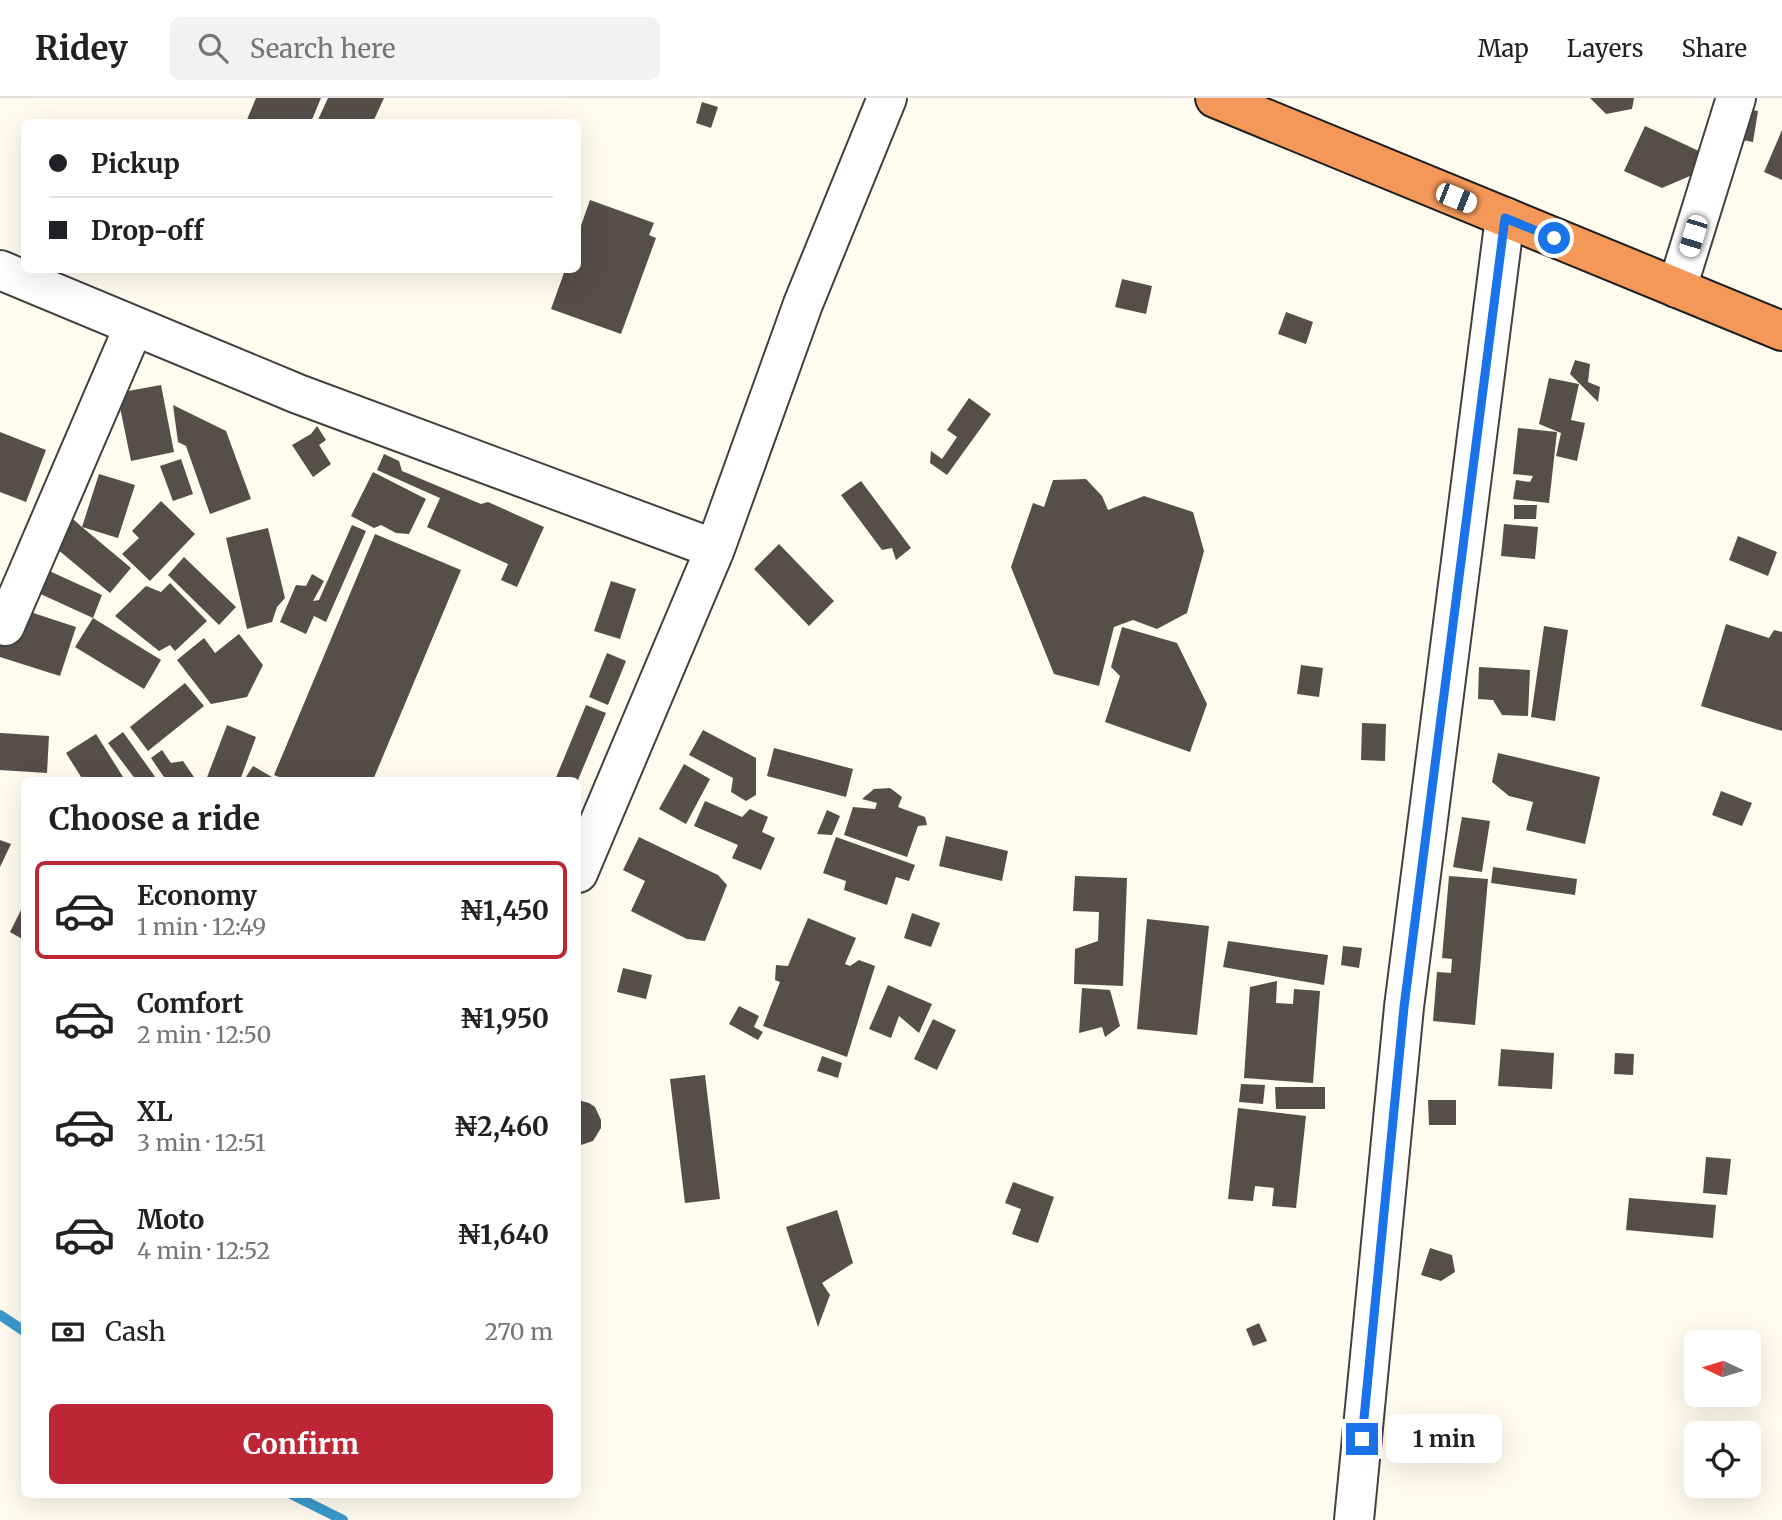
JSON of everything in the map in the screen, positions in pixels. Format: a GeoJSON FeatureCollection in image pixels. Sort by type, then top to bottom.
{"type":"FeatureCollection","features":[{"type":"Feature","properties":{"kind":"highway"},"geometry":{"type":"LineString","coordinates":[[1215,98],[1782,331]]}},
{"type":"Feature","properties":{"kind":"street"},"geometry":{"type":"LineString","coordinates":[[581,866],[715,549],[803,304],[887,98]]}},
{"type":"Feature","properties":{"kind":"street"},"geometry":{"type":"LineString","coordinates":[[1677,288],[1736,98]]}},
{"type":"Feature","properties":{"kind":"street"},"geometry":{"type":"LineString","coordinates":[[1354,1520],[1404,1007],[1505,218]]}},
{"type":"Feature","properties":{"kind":"street"},"geometry":{"type":"LineString","coordinates":[[0,270],[298,394],[715,549]]}},
{"type":"Feature","properties":{"kind":"street"},"geometry":{"type":"LineString","coordinates":[[5,626],[134,326]]}},
{"type":"Feature","properties":{"kind":"building"},"geometry":{"type":"Polygon","coordinates":[[[256,98],[321,98],[312,119],[247,119],[256,98]]]}},
{"type":"Feature","properties":{"kind":"building"},"geometry":{"type":"Polygon","coordinates":[[[328,98],[384,98],[374,119],[318,119],[328,98]]]}},
{"type":"Feature","properties":{"kind":"building"},"geometry":{"type":"Polygon","coordinates":[[[1590,98],[1634,98],[1632,109],[1606,114],[1590,98]]]}},
{"type":"Feature","properties":{"kind":"building"},"geometry":{"type":"Polygon","coordinates":[[[702,102],[718,107],[711,128],[696,123],[702,102]]]}},
{"type":"Feature","properties":{"kind":"building"},"geometry":{"type":"Polygon","coordinates":[[[1743,109],[1758,111],[1753,142],[1737,139],[1743,109]]]}},
{"type":"Feature","properties":{"kind":"building"},"geometry":{"type":"Polygon","coordinates":[[[1645,126],[1699,151],[1697,173],[1662,188],[1624,171],[1645,126]]]}},
{"type":"Feature","properties":{"kind":"building"},"geometry":{"type":"Polygon","coordinates":[[[1782,130],[1782,180],[1764,172],[1782,130]]]}},
{"type":"Feature","properties":{"kind":"building"},"geometry":{"type":"Polygon","coordinates":[[[590,200],[654,223],[649,235],[656,238],[621,334],[551,309],[564,273],[581,273],[581,226],[590,200]]]}},
{"type":"Feature","properties":{"kind":"building"},"geometry":{"type":"Polygon","coordinates":[[[1122,279],[1152,286],[1146,314],[1115,307],[1122,279]]]}},
{"type":"Feature","properties":{"kind":"building"},"geometry":{"type":"Polygon","coordinates":[[[1286,312],[1313,322],[1306,344],[1278,334],[1286,312]]]}},
{"type":"Feature","properties":{"kind":"building"},"geometry":{"type":"Polygon","coordinates":[[[1575,360],[1590,364],[1588,382],[1600,387],[1598,402],[1570,374],[1575,360]]]}},
{"type":"Feature","properties":{"kind":"building"},"geometry":{"type":"Polygon","coordinates":[[[1549,378],[1579,384],[1571,420],[1585,423],[1577,461],[1556,456],[1561,433],[1539,424],[1549,378]]]}},
{"type":"Feature","properties":{"kind":"building"},"geometry":{"type":"Polygon","coordinates":[[[161,385],[174,452],[131,461],[117,393],[161,385]]]}},
{"type":"Feature","properties":{"kind":"building"},"geometry":{"type":"Polygon","coordinates":[[[969,398],[991,414],[947,475],[930,463],[931,451],[942,459],[957,437],[947,430],[969,398]]]}},
{"type":"Feature","properties":{"kind":"building"},"geometry":{"type":"Polygon","coordinates":[[[173,405],[226,431],[251,499],[210,514],[186,446],[178,442],[173,405]]]}},
{"type":"Feature","properties":{"kind":"building"},"geometry":{"type":"Polygon","coordinates":[[[317,426],[326,440],[319,445],[331,464],[313,477],[292,445],[311,434],[317,426]]]}},
{"type":"Feature","properties":{"kind":"building"},"geometry":{"type":"Polygon","coordinates":[[[1518,428],[1557,432],[1549,503],[1513,499],[1516,480],[1530,482],[1533,476],[1513,474],[1518,428]]]}},
{"type":"Feature","properties":{"kind":"building"},"geometry":{"type":"Polygon","coordinates":[[[0,432],[46,450],[26,502],[0,492],[0,432]]]}},
{"type":"Feature","properties":{"kind":"building"},"geometry":{"type":"Polygon","coordinates":[[[384,454],[399,461],[402,471],[481,504],[488,502],[544,527],[517,587],[501,580],[508,564],[427,527],[440,498],[377,470],[384,454]]]}},
{"type":"Feature","properties":{"kind":"building"},"geometry":{"type":"Polygon","coordinates":[[[181,459],[193,494],[173,501],[160,466],[181,459]]]}},
{"type":"Feature","properties":{"kind":"building"},"geometry":{"type":"Polygon","coordinates":[[[373,472],[426,499],[409,534],[396,533],[381,525],[374,528],[351,516],[373,472]]]}},
{"type":"Feature","properties":{"kind":"building"},"geometry":{"type":"Polygon","coordinates":[[[99,474],[135,485],[118,538],[82,527],[99,474]]]}},
{"type":"Feature","properties":{"kind":"building"},"geometry":{"type":"Polygon","coordinates":[[[1086,479],[1102,496],[1108,510],[1144,496],[1193,512],[1204,551],[1187,613],[1157,629],[1133,620],[1114,627],[1099,686],[1054,674],[1011,567],[1033,503],[1044,507],[1053,480],[1086,479]]]}},
{"type":"Feature","properties":{"kind":"building"},"geometry":{"type":"Polygon","coordinates":[[[861,481],[911,548],[896,560],[892,548],[882,550],[841,495],[861,481]]]}},
{"type":"Feature","properties":{"kind":"building"},"geometry":{"type":"Polygon","coordinates":[[[161,501],[195,534],[150,581],[122,554],[139,538],[132,531],[161,501]]]}},
{"type":"Feature","properties":{"kind":"building"},"geometry":{"type":"Polygon","coordinates":[[[1514,505],[1537,505],[1536,519],[1514,519],[1514,505]]]}},
{"type":"Feature","properties":{"kind":"building"},"geometry":{"type":"Polygon","coordinates":[[[66,513],[131,568],[110,593],[45,539],[66,513]]]}},
{"type":"Feature","properties":{"kind":"building"},"geometry":{"type":"Polygon","coordinates":[[[1504,524],[1538,527],[1535,559],[1501,556],[1504,524]]]}},
{"type":"Feature","properties":{"kind":"building"},"geometry":{"type":"Polygon","coordinates":[[[352,525],[366,531],[326,622],[314,616],[306,634],[280,622],[296,585],[306,586],[312,574],[324,581],[313,601],[319,600],[352,525]]]}},
{"type":"Feature","properties":{"kind":"building"},"geometry":{"type":"Polygon","coordinates":[[[268,528],[285,598],[277,607],[272,622],[247,629],[226,538],[268,528]]]}},
{"type":"Feature","properties":{"kind":"building"},"geometry":{"type":"Polygon","coordinates":[[[375,534],[461,570],[374,777],[274,775],[375,534]]]}},
{"type":"Feature","properties":{"kind":"building"},"geometry":{"type":"Polygon","coordinates":[[[1738,536],[1777,552],[1768,576],[1729,560],[1738,536]]]}},
{"type":"Feature","properties":{"kind":"building"},"geometry":{"type":"Polygon","coordinates":[[[779,544],[834,601],[809,626],[754,569],[779,544]]]}},
{"type":"Feature","properties":{"kind":"building"},"geometry":{"type":"Polygon","coordinates":[[[184,557],[236,607],[219,625],[168,575],[184,557]]]}},
{"type":"Feature","properties":{"kind":"building"},"geometry":{"type":"Polygon","coordinates":[[[45,569],[102,595],[93,618],[34,591],[45,569]]]}},
{"type":"Feature","properties":{"kind":"building"},"geometry":{"type":"Polygon","coordinates":[[[611,581],[636,589],[620,639],[594,631],[611,581]]]}},
{"type":"Feature","properties":{"kind":"building"},"geometry":{"type":"Polygon","coordinates":[[[170,583],[207,621],[175,651],[170,645],[159,651],[115,616],[146,586],[161,592],[170,583]]]}},
{"type":"Feature","properties":{"kind":"building"},"geometry":{"type":"Polygon","coordinates":[[[12,606],[76,627],[60,676],[0,657],[0,642],[12,606]]]}},
{"type":"Feature","properties":{"kind":"building"},"geometry":{"type":"Polygon","coordinates":[[[93,618],[161,660],[144,689],[75,647],[93,618]]]}},
{"type":"Feature","properties":{"kind":"building"},"geometry":{"type":"Polygon","coordinates":[[[1726,624],[1769,638],[1774,630],[1782,632],[1782,731],[1701,706],[1726,624]]]}},
{"type":"Feature","properties":{"kind":"building"},"geometry":{"type":"Polygon","coordinates":[[[1544,626],[1568,630],[1555,721],[1531,717],[1544,626]]]}},
{"type":"Feature","properties":{"kind":"building"},"geometry":{"type":"Polygon","coordinates":[[[1122,627],[1177,643],[1207,704],[1190,752],[1105,722],[1120,676],[1111,667],[1122,627]]]}},
{"type":"Feature","properties":{"kind":"building"},"geometry":{"type":"Polygon","coordinates":[[[239,634],[263,665],[247,697],[211,704],[177,660],[204,638],[215,653],[239,634]]]}},
{"type":"Feature","properties":{"kind":"building"},"geometry":{"type":"Polygon","coordinates":[[[607,653],[626,661],[608,705],[589,697],[607,653]]]}},
{"type":"Feature","properties":{"kind":"building"},"geometry":{"type":"Polygon","coordinates":[[[1301,665],[1323,668],[1319,697],[1297,694],[1301,665]]]}},
{"type":"Feature","properties":{"kind":"building"},"geometry":{"type":"Polygon","coordinates":[[[1479,667],[1530,670],[1528,716],[1502,715],[1493,700],[1478,699],[1479,667]]]}},
{"type":"Feature","properties":{"kind":"building"},"geometry":{"type":"Polygon","coordinates":[[[185,683],[204,706],[148,751],[130,727],[185,683]]]}},
{"type":"Feature","properties":{"kind":"building"},"geometry":{"type":"Polygon","coordinates":[[[586,705],[606,713],[579,777],[556,777],[586,705]]]}},
{"type":"Feature","properties":{"kind":"building"},"geometry":{"type":"Polygon","coordinates":[[[1362,723],[1386,724],[1385,761],[1361,760],[1362,723]]]}},
{"type":"Feature","properties":{"kind":"building"},"geometry":{"type":"Polygon","coordinates":[[[227,725],[256,737],[241,777],[207,777],[227,725]]]}},
{"type":"Feature","properties":{"kind":"building"},"geometry":{"type":"Polygon","coordinates":[[[703,730],[756,758],[756,795],[746,801],[731,792],[733,778],[689,755],[703,730]]]}},
{"type":"Feature","properties":{"kind":"building"},"geometry":{"type":"Polygon","coordinates":[[[123,732],[155,777],[134,777],[108,743],[123,732]]]}},
{"type":"Feature","properties":{"kind":"building"},"geometry":{"type":"Polygon","coordinates":[[[0,733],[49,736],[47,773],[0,770],[0,733]]]}},
{"type":"Feature","properties":{"kind":"building"},"geometry":{"type":"Polygon","coordinates":[[[96,734],[123,777],[81,777],[66,753],[96,734]]]}},
{"type":"Feature","properties":{"kind":"building"},"geometry":{"type":"Polygon","coordinates":[[[774,748],[853,769],[846,797],[767,776],[774,748]]]}},
{"type":"Feature","properties":{"kind":"building"},"geometry":{"type":"Polygon","coordinates":[[[162,750],[171,763],[183,761],[194,777],[164,777],[151,758],[162,750]]]}},
{"type":"Feature","properties":{"kind":"building"},"geometry":{"type":"Polygon","coordinates":[[[1498,753],[1600,777],[1585,844],[1526,830],[1533,802],[1509,796],[1492,782],[1498,753]]]}},
{"type":"Feature","properties":{"kind":"building"},"geometry":{"type":"Polygon","coordinates":[[[684,764],[710,779],[686,824],[659,809],[684,764]]]}},
{"type":"Feature","properties":{"kind":"building"},"geometry":{"type":"Polygon","coordinates":[[[253,766],[272,777],[246,777],[253,766]]]}},
{"type":"Feature","properties":{"kind":"building"},"geometry":{"type":"Polygon","coordinates":[[[890,788],[902,797],[898,807],[925,817],[927,825],[918,826],[907,857],[844,835],[853,807],[875,809],[877,803],[862,799],[874,789],[890,788]]]}},
{"type":"Feature","properties":{"kind":"building"},"geometry":{"type":"Polygon","coordinates":[[[1721,791],[1752,803],[1742,826],[1712,815],[1721,791]]]}},
{"type":"Feature","properties":{"kind":"building"},"geometry":{"type":"Polygon","coordinates":[[[705,801],[742,817],[750,809],[768,817],[762,832],[775,838],[761,870],[732,858],[738,845],[694,826],[705,801]]]}},
{"type":"Feature","properties":{"kind":"building"},"geometry":{"type":"Polygon","coordinates":[[[827,810],[840,816],[832,835],[817,834],[827,810]]]}},
{"type":"Feature","properties":{"kind":"building"},"geometry":{"type":"Polygon","coordinates":[[[1462,817],[1490,821],[1482,872],[1453,867],[1462,817]]]}},
{"type":"Feature","properties":{"kind":"building"},"geometry":{"type":"Polygon","coordinates":[[[946,836],[1008,851],[1002,881],[939,866],[946,836]]]}},
{"type":"Feature","properties":{"kind":"building"},"geometry":{"type":"Polygon","coordinates":[[[639,837],[718,875],[727,885],[705,941],[687,939],[631,911],[645,881],[623,870],[639,837]]]}},
{"type":"Feature","properties":{"kind":"building"},"geometry":{"type":"Polygon","coordinates":[[[836,837],[915,865],[909,881],[896,877],[887,905],[844,890],[846,881],[823,873],[836,837]]]}},
{"type":"Feature","properties":{"kind":"building"},"geometry":{"type":"Polygon","coordinates":[[[0,840],[11,844],[0,867],[0,840]]]}},
{"type":"Feature","properties":{"kind":"building"},"geometry":{"type":"Polygon","coordinates":[[[1493,867],[1577,879],[1575,895],[1491,883],[1493,867]]]}},
{"type":"Feature","properties":{"kind":"building"},"geometry":{"type":"Polygon","coordinates":[[[1075,876],[1127,878],[1123,986],[1074,984],[1075,949],[1098,941],[1099,912],[1073,911],[1075,876]]]}},
{"type":"Feature","properties":{"kind":"building"},"geometry":{"type":"Polygon","coordinates":[[[1449,876],[1488,879],[1475,1025],[1433,1021],[1437,972],[1451,973],[1452,959],[1442,958],[1449,876]]]}},
{"type":"Feature","properties":{"kind":"building"},"geometry":{"type":"Polygon","coordinates":[[[21,910],[21,938],[10,932],[21,910]]]}},
{"type":"Feature","properties":{"kind":"building"},"geometry":{"type":"Polygon","coordinates":[[[912,913],[940,923],[931,947],[904,938],[912,913]]]}},
{"type":"Feature","properties":{"kind":"building"},"geometry":{"type":"Polygon","coordinates":[[[808,918],[856,938],[845,964],[850,966],[859,960],[875,966],[847,1057],[763,1026],[780,982],[775,980],[776,965],[788,966],[808,918]]]}},
{"type":"Feature","properties":{"kind":"building"},"geometry":{"type":"Polygon","coordinates":[[[1147,919],[1209,926],[1197,1035],[1137,1029],[1147,919]]]}},
{"type":"Feature","properties":{"kind":"building"},"geometry":{"type":"Polygon","coordinates":[[[1228,941],[1328,955],[1324,985],[1223,967],[1228,941]]]}},
{"type":"Feature","properties":{"kind":"building"},"geometry":{"type":"Polygon","coordinates":[[[1343,946],[1362,948],[1359,968],[1341,965],[1343,946]]]}},
{"type":"Feature","properties":{"kind":"building"},"geometry":{"type":"Polygon","coordinates":[[[623,968],[652,975],[646,999],[617,992],[623,968]]]}},
{"type":"Feature","properties":{"kind":"building"},"geometry":{"type":"Polygon","coordinates":[[[1277,981],[1276,1003],[1293,1004],[1294,989],[1320,991],[1313,1083],[1244,1078],[1250,987],[1277,981]]]}},
{"type":"Feature","properties":{"kind":"building"},"geometry":{"type":"Polygon","coordinates":[[[888,985],[932,1004],[919,1033],[899,1016],[891,1038],[869,1029],[888,985]]]}},
{"type":"Feature","properties":{"kind":"building"},"geometry":{"type":"Polygon","coordinates":[[[1082,988],[1110,990],[1120,1026],[1105,1037],[1102,1027],[1079,1033],[1082,988]]]}},
{"type":"Feature","properties":{"kind":"building"},"geometry":{"type":"Polygon","coordinates":[[[739,1006],[759,1016],[754,1027],[763,1032],[758,1040],[729,1024],[739,1006]]]}},
{"type":"Feature","properties":{"kind":"building"},"geometry":{"type":"Polygon","coordinates":[[[933,1019],[956,1030],[937,1070],[914,1059],[933,1019]]]}},
{"type":"Feature","properties":{"kind":"building"},"geometry":{"type":"Polygon","coordinates":[[[1501,1049],[1554,1053],[1552,1089],[1498,1086],[1501,1049]]]}},
{"type":"Feature","properties":{"kind":"building"},"geometry":{"type":"Polygon","coordinates":[[[1615,1053],[1634,1054],[1633,1075],[1614,1074],[1615,1053]]]}},
{"type":"Feature","properties":{"kind":"building"},"geometry":{"type":"Polygon","coordinates":[[[822,1056],[842,1063],[838,1078],[817,1071],[822,1056]]]}},
{"type":"Feature","properties":{"kind":"building"},"geometry":{"type":"Polygon","coordinates":[[[705,1075],[720,1199],[685,1203],[670,1079],[705,1075]]]}},
{"type":"Feature","properties":{"kind":"building"},"geometry":{"type":"Polygon","coordinates":[[[1241,1084],[1265,1085],[1263,1104],[1239,1102],[1241,1084]]]}},
{"type":"Feature","properties":{"kind":"building"},"geometry":{"type":"Polygon","coordinates":[[[1275,1087],[1325,1087],[1325,1109],[1276,1109],[1275,1087]]]}},
{"type":"Feature","properties":{"kind":"building"},"geometry":{"type":"Polygon","coordinates":[[[1428,1100],[1456,1100],[1456,1125],[1429,1125],[1428,1100]]]}},
{"type":"Feature","properties":{"kind":"building"},"geometry":{"type":"Polygon","coordinates":[[[581,1101],[595,1107],[601,1120],[601,1128],[593,1141],[581,1145],[581,1101]]]}},
{"type":"Feature","properties":{"kind":"building"},"geometry":{"type":"Polygon","coordinates":[[[1238,1108],[1306,1116],[1296,1208],[1272,1206],[1274,1188],[1255,1186],[1253,1201],[1228,1199],[1238,1108]]]}},
{"type":"Feature","properties":{"kind":"building"},"geometry":{"type":"Polygon","coordinates":[[[1706,1157],[1731,1159],[1727,1195],[1703,1193],[1706,1157]]]}},
{"type":"Feature","properties":{"kind":"building"},"geometry":{"type":"Polygon","coordinates":[[[1013,1182],[1054,1197],[1038,1243],[1012,1234],[1021,1209],[1005,1203],[1013,1182]]]}},
{"type":"Feature","properties":{"kind":"building"},"geometry":{"type":"Polygon","coordinates":[[[1629,1198],[1716,1205],[1713,1238],[1626,1230],[1629,1198]]]}},
{"type":"Feature","properties":{"kind":"building"},"geometry":{"type":"Polygon","coordinates":[[[837,1210],[853,1263],[822,1283],[830,1295],[818,1327],[786,1227],[837,1210]]]}},
{"type":"Feature","properties":{"kind":"building"},"geometry":{"type":"Polygon","coordinates":[[[1430,1248],[1452,1255],[1455,1272],[1441,1281],[1421,1275],[1430,1248]]]}},
{"type":"Feature","properties":{"kind":"building"},"geometry":{"type":"Polygon","coordinates":[[[1259,1323],[1267,1341],[1253,1346],[1246,1329],[1259,1323]]]}},
{"type":"Feature","properties":{"kind":"waterway"},"geometry":{"type":"LineString","coordinates":[[0,1315],[21,1329]]}},
{"type":"Feature","properties":{"kind":"waterway"},"geometry":{"type":"LineString","coordinates":[[299,1498],[343,1520]]}},
{"type":"Feature","properties":{"kind":"route"},"geometry":{"type":"LineString","coordinates":[[1362,1439],[1404,1007],[1505,218],[1554,238]]}}]}
